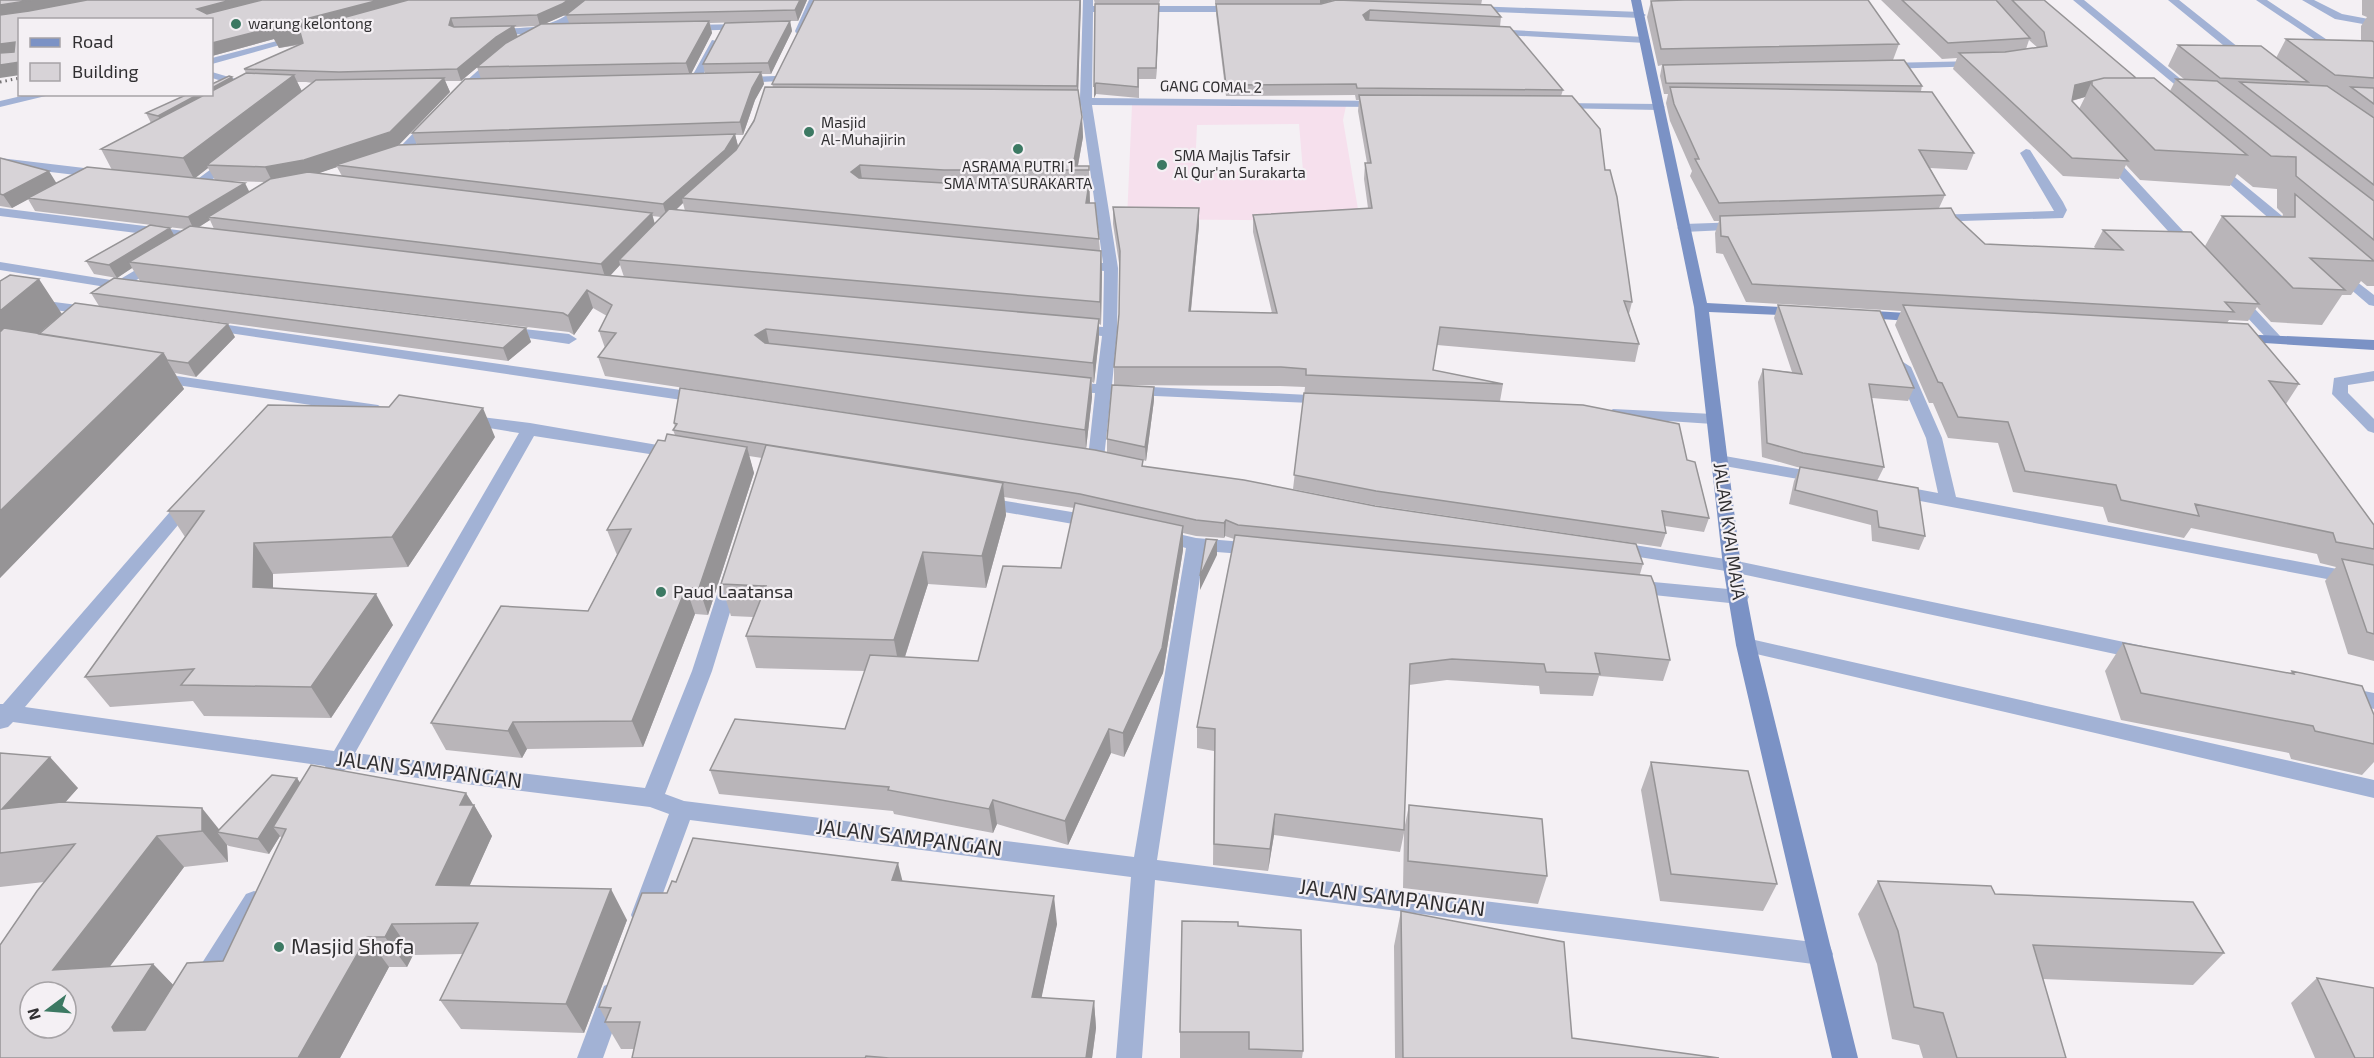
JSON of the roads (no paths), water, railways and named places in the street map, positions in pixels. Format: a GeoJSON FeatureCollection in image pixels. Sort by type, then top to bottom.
{"type":"FeatureCollection","features":[{"type":"Feature","properties":{"kind":"main road","name":"JALAN KYAI MAJA"},"geometry":{"type":"LineString","coordinates":[[1640,5],[1645,40],[1657,71],[1684,228],[1701,307],[1732,566],[1746,645],[1845,1058]]}},
{"type":"Feature","properties":{"kind":"main road"},"geometry":{"type":"LineString","coordinates":[[1701,307],[1814,312]]}},
{"type":"Feature","properties":{"kind":"main road"},"geometry":{"type":"LineString","coordinates":[[1848,314],[1941,319]]}},
{"type":"Feature","properties":{"kind":"main road"},"geometry":{"type":"LineString","coordinates":[[2228,337],[2374,345]]}},
{"type":"Feature","properties":{"kind":"street"},"geometry":{"type":"LineString","coordinates":[[402,152],[465,86],[505,52],[545,30],[570,20],[595,0]]}},
{"type":"Feature","properties":{"kind":"street"},"geometry":{"type":"LineString","coordinates":[[792,48],[797,26],[814,0]]}},
{"type":"Feature","properties":{"kind":"street"},"geometry":{"type":"LineString","coordinates":[[2078,0],[2205,105],[2185,104]]}},
{"type":"Feature","properties":{"kind":"street"},"geometry":{"type":"LineString","coordinates":[[2173,0],[2256,66]]}},
{"type":"Feature","properties":{"kind":"street"},"geometry":{"type":"LineString","coordinates":[[2261,0],[2374,76]]}},
{"type":"Feature","properties":{"kind":"street"},"geometry":{"type":"LineString","coordinates":[[2307,0],[2338,17],[2374,23]]}},
{"type":"Feature","properties":{"kind":"street"},"geometry":{"type":"LineString","coordinates":[[1096,458],[1110,332],[1111,268],[1095,197],[1086,101],[1088,4],[1250,9]]}},
{"type":"Feature","properties":{"kind":"street"},"geometry":{"type":"LineString","coordinates":[[1466,9],[1640,5]]}},
{"type":"Feature","properties":{"kind":"street"},"geometry":{"type":"LineString","coordinates":[[695,80],[723,27]]}},
{"type":"Feature","properties":{"kind":"street"},"geometry":{"type":"LineString","coordinates":[[676,28],[757,27]]}},
{"type":"Feature","properties":{"kind":"street"},"geometry":{"type":"LineString","coordinates":[[481,32],[569,30]]}},
{"type":"Feature","properties":{"kind":"street"},"geometry":{"type":"LineString","coordinates":[[1481,31],[1645,40]]}},
{"type":"Feature","properties":{"kind":"street"},"geometry":{"type":"LineString","coordinates":[[213,60],[312,35]]}},
{"type":"Feature","properties":{"kind":"street"},"geometry":{"type":"LineString","coordinates":[[1866,66],[1986,63]]}},
{"type":"Feature","properties":{"kind":"street"},"geometry":{"type":"LineString","coordinates":[[213,75],[253,87],[232,98]]}},
{"type":"Feature","properties":{"kind":"street"},"geometry":{"type":"LineString","coordinates":[[729,80],[778,75],[767,94]]}},
{"type":"Feature","properties":{"kind":"street"},"geometry":{"type":"LineString","coordinates":[[442,87],[488,86]]}},
{"type":"Feature","properties":{"kind":"street"},"geometry":{"type":"LineString","coordinates":[[0,104],[39,96]]}},
{"type":"Feature","properties":{"kind":"street","name":"GANG COMAL 2"},"geometry":{"type":"LineString","coordinates":[[1038,101],[1396,104]]}},
{"type":"Feature","properties":{"kind":"street"},"geometry":{"type":"LineString","coordinates":[[1546,106],[1662,102]]}},
{"type":"Feature","properties":{"kind":"street"},"geometry":{"type":"LineString","coordinates":[[2094,142],[2205,263]]}},
{"type":"Feature","properties":{"kind":"street"},"geometry":{"type":"LineString","coordinates":[[215,187],[194,184],[243,148]]}},
{"type":"Feature","properties":{"kind":"street"},"geometry":{"type":"LineString","coordinates":[[380,160],[402,152],[426,151]]}},
{"type":"Feature","properties":{"kind":"street"},"geometry":{"type":"LineString","coordinates":[[1923,220],[2058,215],[2061,210],[2057,202],[2026,153]]}},
{"type":"Feature","properties":{"kind":"street"},"geometry":{"type":"LineString","coordinates":[[2206,156],[2303,241]]}},
{"type":"Feature","properties":{"kind":"street"},"geometry":{"type":"LineString","coordinates":[[0,162],[88,173]]}},
{"type":"Feature","properties":{"kind":"street"},"geometry":{"type":"LineString","coordinates":[[69,183],[88,173],[109,169]]}},
{"type":"Feature","properties":{"kind":"street"},"geometry":{"type":"LineString","coordinates":[[7,213],[32,203]]}},
{"type":"Feature","properties":{"kind":"street"},"geometry":{"type":"LineString","coordinates":[[7,213],[202,233],[221,239]]}},
{"type":"Feature","properties":{"kind":"street"},"geometry":{"type":"LineString","coordinates":[[1684,228],[1756,226]]}},
{"type":"Feature","properties":{"kind":"street"},"geometry":{"type":"LineString","coordinates":[[64,323],[80,309],[202,233]]}},
{"type":"Feature","properties":{"kind":"street"},"geometry":{"type":"LineString","coordinates":[[1063,263],[1111,268]]}},
{"type":"Feature","properties":{"kind":"street"},"geometry":{"type":"LineString","coordinates":[[2330,264],[2374,302]]}},
{"type":"Feature","properties":{"kind":"street"},"geometry":{"type":"LineString","coordinates":[[0,266],[144,288]]}},
{"type":"Feature","properties":{"kind":"street"},"geometry":{"type":"LineString","coordinates":[[2228,289],[2276,340]]}},
{"type":"Feature","properties":{"kind":"street"},"geometry":{"type":"LineString","coordinates":[[0,299],[115,314]]}},
{"type":"Feature","properties":{"kind":"street"},"geometry":{"type":"LineString","coordinates":[[1881,315],[1890,336]]}},
{"type":"Feature","properties":{"kind":"street"},"geometry":{"type":"LineString","coordinates":[[185,323],[407,353],[717,400]]}},
{"type":"Feature","properties":{"kind":"street"},"geometry":{"type":"LineString","coordinates":[[1063,327],[1110,332]]}},
{"type":"Feature","properties":{"kind":"street"},"geometry":{"type":"LineString","coordinates":[[486,329],[569,339]]}},
{"type":"Feature","properties":{"kind":"street"},"geometry":{"type":"LineString","coordinates":[[1899,356],[1934,438],[1948,501]]}},
{"type":"Feature","properties":{"kind":"street"},"geometry":{"type":"LineString","coordinates":[[140,375],[278,397],[393,411]]}},
{"type":"Feature","properties":{"kind":"street"},"geometry":{"type":"LineString","coordinates":[[2374,376],[2340,381],[2340,394],[2374,428]]}},
{"type":"Feature","properties":{"kind":"street"},"geometry":{"type":"LineString","coordinates":[[1047,385],[1105,391],[1343,402]]}},
{"type":"Feature","properties":{"kind":"street"},"geometry":{"type":"LineString","coordinates":[[262,415],[278,397]]}},
{"type":"Feature","properties":{"kind":"street"},"geometry":{"type":"LineString","coordinates":[[1594,413],[1713,419]]}},
{"type":"Feature","properties":{"kind":"street"},"geometry":{"type":"LineString","coordinates":[[450,418],[530,428],[695,456]]}},
{"type":"Feature","properties":{"kind":"street"},"geometry":{"type":"LineString","coordinates":[[322,790],[530,428]]}},
{"type":"Feature","properties":{"kind":"street"},"geometry":{"type":"LineString","coordinates":[[1719,460],[1833,480]]}},
{"type":"Feature","properties":{"kind":"street"},"geometry":{"type":"LineString","coordinates":[[3,716],[201,488]]}},
{"type":"Feature","properties":{"kind":"street"},"geometry":{"type":"LineString","coordinates":[[1879,488],[2374,582]]}},
{"type":"Feature","properties":{"kind":"street"},"geometry":{"type":"LineString","coordinates":[[961,499],[1109,525]]}},
{"type":"Feature","properties":{"kind":"street"},"geometry":{"type":"LineString","coordinates":[[1141,532],[1196,544],[1275,551]]}},
{"type":"Feature","properties":{"kind":"street"},"geometry":{"type":"LineString","coordinates":[[1129,1058],[1144,866],[1196,544]]}},
{"type":"Feature","properties":{"kind":"street"},"geometry":{"type":"LineString","coordinates":[[1592,545],[1732,566],[2164,657]]}},
{"type":"Feature","properties":{"kind":"street"},"geometry":{"type":"LineString","coordinates":[[652,798],[702,671],[737,558]]}},
{"type":"Feature","properties":{"kind":"street"},"geometry":{"type":"LineString","coordinates":[[1620,585],[1739,597]]}},
{"type":"Feature","properties":{"kind":"street"},"geometry":{"type":"LineString","coordinates":[[1746,645],[2374,789]]}},
{"type":"Feature","properties":{"kind":"street"},"geometry":{"type":"LineString","coordinates":[[2327,692],[2374,701]]}},
{"type":"Feature","properties":{"kind":"street","name":"JALAN SAMPANGAN"},"geometry":{"type":"LineString","coordinates":[[3,716],[652,798],[682,810],[1144,866],[1821,954]]}},
{"type":"Feature","properties":{"kind":"street"},"geometry":{"type":"LineString","coordinates":[[634,939],[682,810]]}},
{"type":"Feature","properties":{"kind":"street"},"geometry":{"type":"LineString","coordinates":[[194,998],[267,879]]}},
{"type":"Feature","properties":{"kind":"street"},"geometry":{"type":"LineString","coordinates":[[590,1058],[622,972]]}},
{"type":"Feature","properties":{"kind":"railway"},"geometry":{"type":"LineString","coordinates":[[0,82],[18,78]]}},
{"type":"Feature","properties":{"kind":"place","name":"warung kelontong"},"geometry":{"type":"Point","coordinates":[236,24]}},
{"type":"Feature","properties":{"kind":"place","name":"Masjid Al-Muhajirin"},"geometry":{"type":"Point","coordinates":[809,132]}},
{"type":"Feature","properties":{"kind":"place","name":"ASRAMA PUTRI 1 SMA MTA SURAKARTA"},"geometry":{"type":"Point","coordinates":[1018,149]}},
{"type":"Feature","properties":{"kind":"place","name":"SMA Majlis Tafsir Al Qur'an Surakarta"},"geometry":{"type":"Point","coordinates":[1162,165]}},
{"type":"Feature","properties":{"kind":"place","name":"Paud Laatansa"},"geometry":{"type":"Point","coordinates":[661,592]}},
{"type":"Feature","properties":{"kind":"place","name":"Masjid Shofa"},"geometry":{"type":"Point","coordinates":[279,947]}}]}
